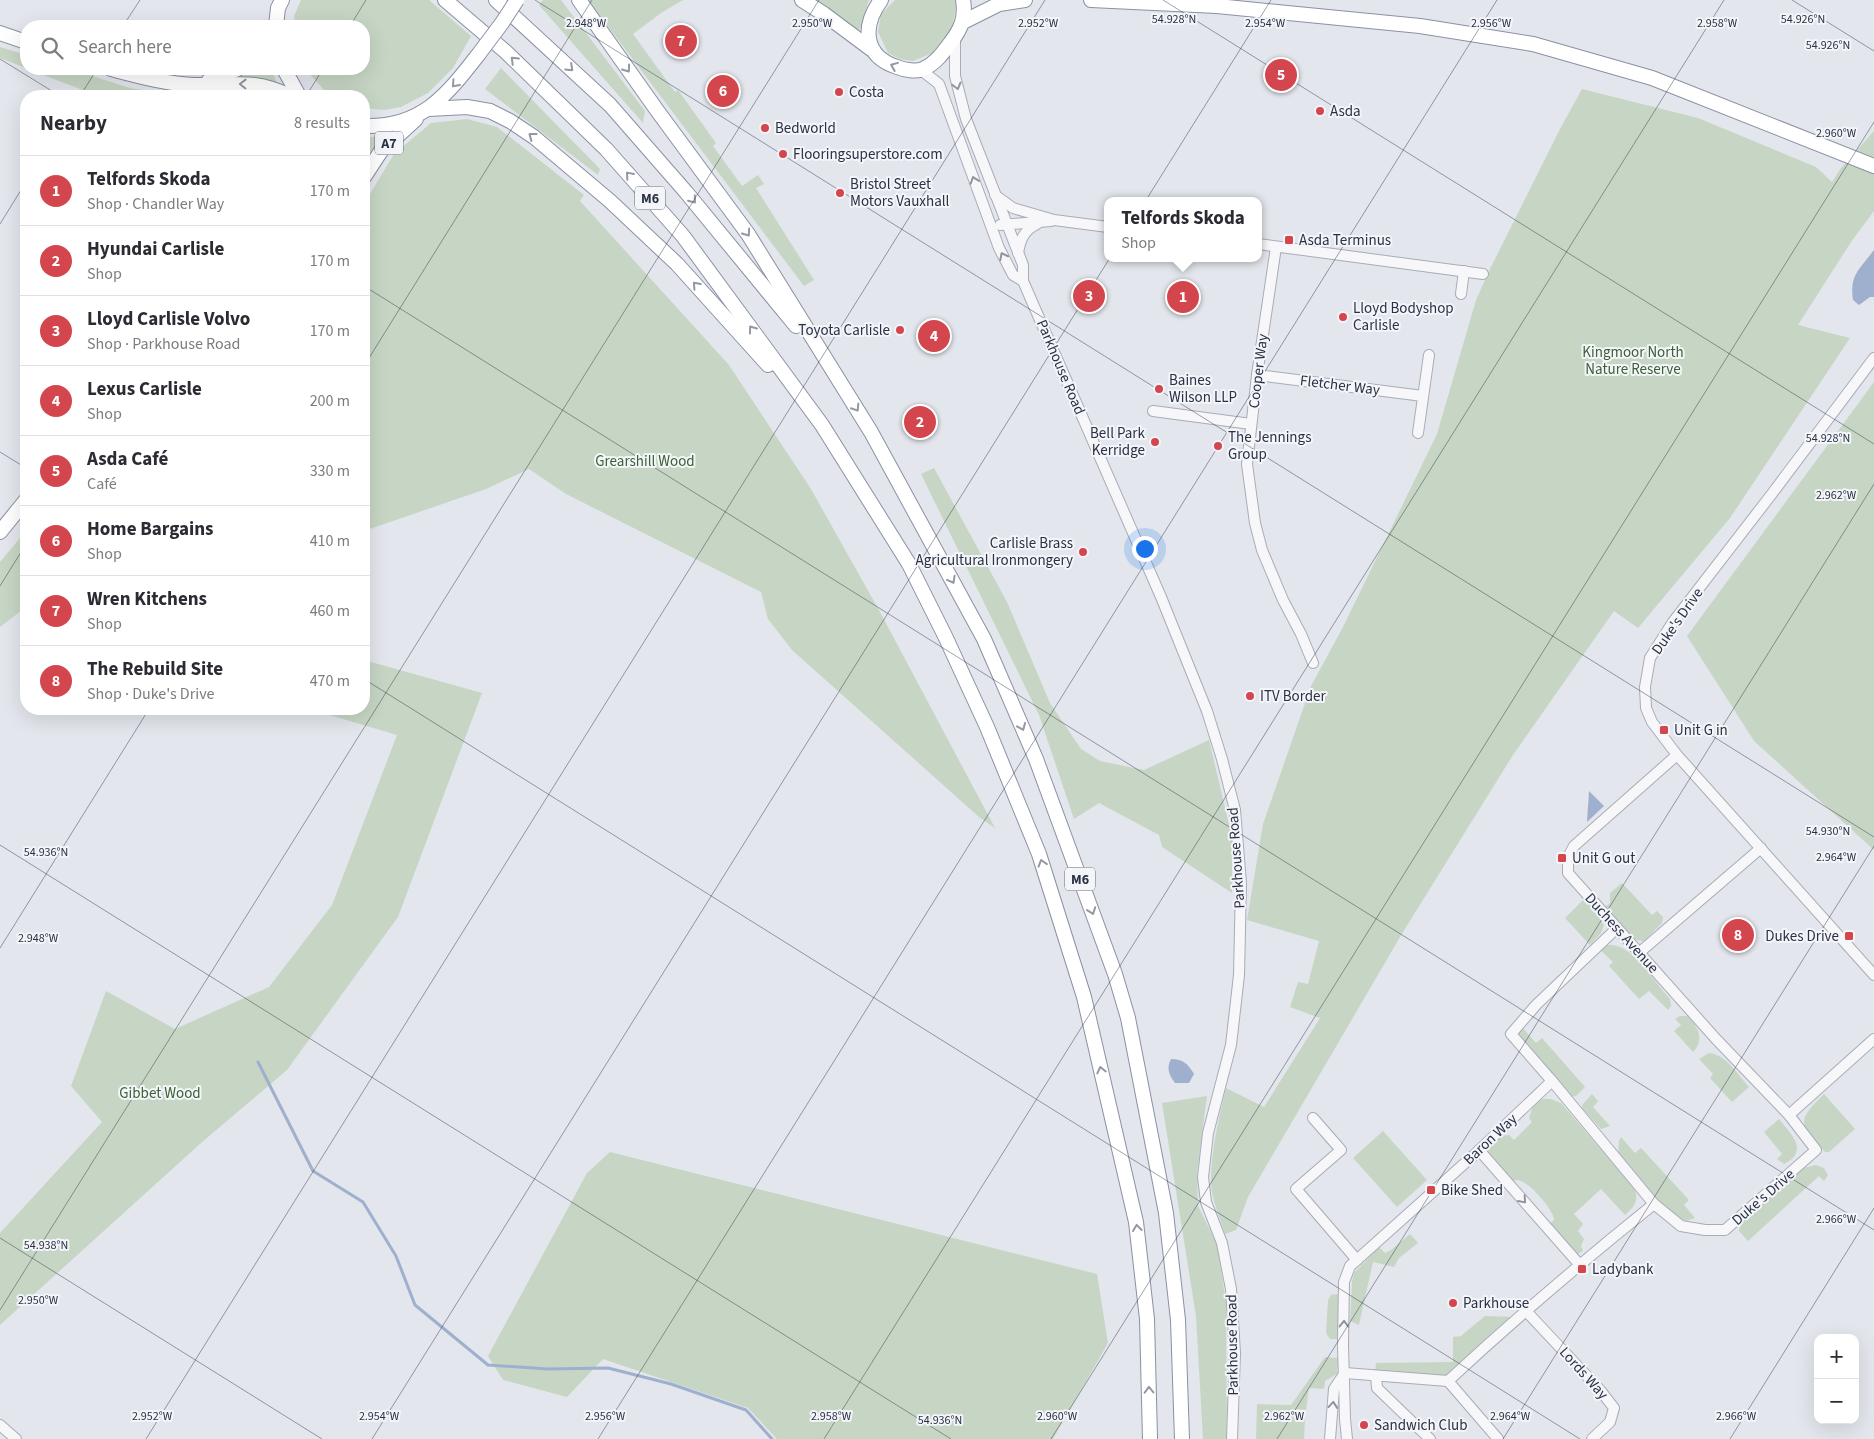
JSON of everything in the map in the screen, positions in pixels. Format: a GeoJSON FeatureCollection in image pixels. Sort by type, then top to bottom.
{"type":"FeatureCollection","features":[{"type":"Feature","properties":{"kind":"highway","name":"M6"},"geometry":{"type":"LineString","coordinates":[[445,0],[506,52],[606,148],[683,236],[822,424],[909,564],[946,636],[988,727],[1039,854],[1084,998],[1136,1222],[1147,1319],[1150,1439]]}},
{"type":"Feature","properties":{"kind":"highway","name":"M6"},"geometry":{"type":"LineString","coordinates":[[496,0],[610,105],[686,192],[830,367]]}},
{"type":"Feature","properties":{"kind":"highway"},"geometry":{"type":"LineString","coordinates":[[370,125],[396,123],[425,111],[452,87],[502,23],[517,0]]}},
{"type":"Feature","properties":{"kind":"highway","name":"M6"},"geometry":{"type":"LineString","coordinates":[[579,0],[748,234],[872,432],[984,639],[1036,759],[1115,974],[1128,1018],[1166,1213],[1178,1320],[1182,1439]]}},
{"type":"Feature","properties":{"kind":"highway"},"geometry":{"type":"LineString","coordinates":[[802,0],[871,49],[880,59],[896,67],[922,70],[933,63],[955,38],[963,22],[963,0]]}},
{"type":"Feature","properties":{"kind":"highway"},"geometry":{"type":"LineString","coordinates":[[871,49],[869,27],[882,0]]}},
{"type":"Feature","properties":{"kind":"highway"},"geometry":{"type":"LineString","coordinates":[[963,22],[999,4],[1025,0]]}},
{"type":"Feature","properties":{"kind":"highway"},"geometry":{"type":"LineString","coordinates":[[1090,0],[1217,6],[1420,26],[1533,44],[1652,78],[1874,166]]}},
{"type":"Feature","properties":{"kind":"highway"},"geometry":{"type":"LineString","coordinates":[[274,20],[279,5]]}},
{"type":"Feature","properties":{"kind":"highway"},"geometry":{"type":"LineString","coordinates":[[277,20],[279,5]]}},
{"type":"Feature","properties":{"kind":"highway"},"geometry":{"type":"LineString","coordinates":[[0,33],[20,40]]}},
{"type":"Feature","properties":{"kind":"highway"},"geometry":{"type":"LineString","coordinates":[[142,75],[194,85],[252,84],[276,90]]}},
{"type":"Feature","properties":{"kind":"highway"},"geometry":{"type":"LineString","coordinates":[[194,85],[222,75]]}},
{"type":"Feature","properties":{"kind":"highway"},"geometry":{"type":"LineString","coordinates":[[288,75],[296,90]]}},
{"type":"Feature","properties":{"kind":"highway","name":"M6"},"geometry":{"type":"LineString","coordinates":[[425,111],[458,106],[490,111],[510,120],[571,166],[677,264],[822,424]]}},
{"type":"Feature","properties":{"kind":"highway","name":"A7"},"geometry":{"type":"LineString","coordinates":[[370,168],[381,151],[425,111]]}},
{"type":"Feature","properties":{"kind":"highway"},"geometry":{"type":"LineString","coordinates":[[0,532],[20,507]]}},
{"type":"Feature","properties":{"kind":"street","name":"Parkhouse Road"},"geometry":{"type":"LineString","coordinates":[[955,38],[955,76],[966,119],[1018,253],[1022,265],[1023,281],[1161,597],[1207,711],[1235,810],[1241,883],[1239,975],[1231,1044],[1208,1133],[1203,1177],[1206,1202],[1222,1243],[1231,1289],[1235,1353],[1232,1439]]}},
{"type":"Feature","properties":{"kind":"street","name":"Parkhouse Road"},"geometry":{"type":"LineString","coordinates":[[922,70],[939,84],[999,248],[1013,275],[1023,281]]}},
{"type":"Feature","properties":{"kind":"street"},"geometry":{"type":"LineString","coordinates":[[996,195],[1013,208],[1054,220],[1104,226]]}},
{"type":"Feature","properties":{"kind":"street"},"geometry":{"type":"LineString","coordinates":[[991,226],[1002,212],[1013,208]]}},
{"type":"Feature","properties":{"kind":"street"},"geometry":{"type":"LineString","coordinates":[[991,226],[1054,220]]}},
{"type":"Feature","properties":{"kind":"street"},"geometry":{"type":"LineString","coordinates":[[1018,253],[1025,232],[1038,223]]}},
{"type":"Feature","properties":{"kind":"street"},"geometry":{"type":"LineString","coordinates":[[1262,245],[1483,274]]}},
{"type":"Feature","properties":{"kind":"street","name":"Cooper Way"},"geometry":{"type":"LineString","coordinates":[[1276,247],[1257,375],[1247,464],[1255,523],[1262,550],[1313,664]]}},
{"type":"Feature","properties":{"kind":"street"},"geometry":{"type":"LineString","coordinates":[[1461,294],[1464,271]]}},
{"type":"Feature","properties":{"kind":"street"},"geometry":{"type":"LineString","coordinates":[[1418,433],[1429,354]]}},
{"type":"Feature","properties":{"kind":"street","name":"Duke's Drive"},"geometry":{"type":"LineString","coordinates":[[1874,358],[1673,622],[1650,658],[1645,687],[1646,708],[1652,722],[1677,755],[1874,975]]}},
{"type":"Feature","properties":{"kind":"street","name":"Fletcher Way"},"geometry":{"type":"LineString","coordinates":[[1257,375],[1423,396]]}},
{"type":"Feature","properties":{"kind":"street"},"geometry":{"type":"LineString","coordinates":[[1153,411],[1251,424]]}},
{"type":"Feature","properties":{"kind":"street","name":"Duchess Avenue"},"geometry":{"type":"LineString","coordinates":[[1677,755],[1574,846],[1568,857],[1568,873],[1716,1039],[1789,1116]]}},
{"type":"Feature","properties":{"kind":"street"},"geometry":{"type":"LineString","coordinates":[[1640,952],[1761,848]]}},
{"type":"Feature","properties":{"kind":"street"},"geometry":{"type":"LineString","coordinates":[[1552,1081],[1511,1034],[1536,1005],[1617,928]]}},
{"type":"Feature","properties":{"kind":"street"},"geometry":{"type":"LineString","coordinates":[[1789,1116],[1874,1039]]}},
{"type":"Feature","properties":{"kind":"street","name":"Duke's Drive"},"geometry":{"type":"LineString","coordinates":[[1552,1081],[1654,1204],[1681,1226],[1705,1230],[1725,1230],[1816,1150],[1789,1116]]}},
{"type":"Feature","properties":{"kind":"street","name":"Baron Way"},"geometry":{"type":"LineString","coordinates":[[1347,1439],[1343,1345],[1344,1282],[1350,1266],[1479,1150],[1552,1081]]}},
{"type":"Feature","properties":{"kind":"street"},"geometry":{"type":"LineString","coordinates":[[1314,1118],[1341,1150],[1296,1190],[1357,1260]]}},
{"type":"Feature","properties":{"kind":"street"},"geometry":{"type":"LineString","coordinates":[[1479,1150],[1579,1264]]}},
{"type":"Feature","properties":{"kind":"street"},"geometry":{"type":"LineString","coordinates":[[1448,1381],[1579,1264],[1654,1204]]}},
{"type":"Feature","properties":{"kind":"street","name":"Lords Way"},"geometry":{"type":"LineString","coordinates":[[1526,1311],[1600,1390],[1614,1408],[1610,1422],[1592,1439]]}},
{"type":"Feature","properties":{"kind":"street"},"geometry":{"type":"LineString","coordinates":[[1330,1439],[1334,1389],[1345,1373],[1448,1381],[1498,1439]]}},
{"type":"Feature","properties":{"kind":"street"},"geometry":{"type":"LineString","coordinates":[[1376,1376],[1377,1388],[1430,1439]]}},
{"type":"Feature","properties":{"kind":"street"},"geometry":{"type":"LineString","coordinates":[[0,1425],[16,1439]]}},
{"type":"Feature","properties":{"kind":"green space"},"geometry":{"type":"Polygon","coordinates":[[[301,0],[429,0],[471,36],[453,68],[428,93],[401,107],[384,110],[370,109],[370,90],[324,90],[311,75],[370,75],[370,20],[295,20],[294,16],[301,0]]]}},
{"type":"Feature","properties":{"kind":"green space"},"geometry":{"type":"Polygon","coordinates":[[[543,0],[561,0],[645,111],[643,123],[539,5],[543,0]]]}},
{"type":"Feature","properties":{"kind":"green space"},"geometry":{"type":"Polygon","coordinates":[[[588,0],[683,0],[661,13],[633,34],[675,92],[678,90],[716,143],[713,146],[742,186],[758,175],[764,184],[756,188],[814,280],[804,286],[588,0]]]}},
{"type":"Feature","properties":{"kind":"green space"},"geometry":{"type":"Polygon","coordinates":[[[812,0],[869,0],[864,21],[858,31],[812,0]]]}},
{"type":"Feature","properties":{"kind":"green space"},"geometry":{"type":"Polygon","coordinates":[[[895,0],[955,0],[956,7],[952,28],[935,52],[913,61],[900,59],[888,53],[878,32],[881,14],[895,0]]]}},
{"type":"Feature","properties":{"kind":"green space"},"geometry":{"type":"Polygon","coordinates":[[[0,47],[20,53],[20,66],[0,58],[0,47]]]}},
{"type":"Feature","properties":{"kind":"green space"},"geometry":{"type":"Polygon","coordinates":[[[501,68],[600,169],[598,175],[485,89],[501,68]]]}},
{"type":"Feature","properties":{"kind":"green space"},"geometry":{"type":"Polygon","coordinates":[[[43,75],[89,75],[142,90],[83,90],[43,75]]]}},
{"type":"Feature","properties":{"kind":"green space"},"geometry":{"type":"Polygon","coordinates":[[[245,75],[274,75],[277,83],[267,80],[241,78],[245,75]]]}},
{"type":"Feature","properties":{"kind":"green space","name":"Kingmoor North Nature Reserve"},"geometry":{"type":"Polygon","coordinates":[[[1582,89],[1698,118],[1816,167],[1832,182],[1841,168],[1874,131],[1874,211],[1851,242],[1798,325],[1850,338],[1730,518],[1638,628],[1614,611],[1513,755],[1403,932],[1248,1197],[1236,1230],[1225,1234],[1211,1188],[1211,1169],[1218,1122],[1226,1088],[1264,1107],[1320,1018],[1290,1007],[1298,982],[1308,984],[1319,941],[1247,920],[1263,824],[1311,686],[1343,627],[1437,434],[1476,300],[1560,129],[1582,89]]]}},
{"type":"Feature","properties":{"kind":"green space","name":"Grearshill Wood"},"geometry":{"type":"Polygon","coordinates":[[[467,119],[497,127],[584,195],[580,201],[729,365],[811,489],[880,612],[995,828],[979,817],[792,650],[768,619],[761,592],[566,494],[529,469],[486,489],[370,529],[370,194],[394,154],[431,123],[467,119]]]}},
{"type":"Feature","properties":{"kind":"green space"},"geometry":{"type":"Polygon","coordinates":[[[370,137],[382,137],[370,152],[370,137]]]}},
{"type":"Feature","properties":{"kind":"green space"},"geometry":{"type":"Polygon","coordinates":[[[1874,382],[1874,850],[1754,741],[1687,636],[1874,382]]]}},
{"type":"Feature","properties":{"kind":"green space"},"geometry":{"type":"Polygon","coordinates":[[[934,468],[1007,602],[1050,703],[1081,749],[1100,761],[1144,770],[1209,740],[1232,837],[1232,893],[1162,847],[1159,835],[1099,803],[1074,819],[1039,715],[921,474],[934,468]]]}},
{"type":"Feature","properties":{"kind":"green space"},"geometry":{"type":"Polygon","coordinates":[[[20,538],[20,612],[0,627],[0,562],[20,538]]]}},
{"type":"Feature","properties":{"kind":"green space","name":"Gibbet Wood"},"geometry":{"type":"Polygon","coordinates":[[[370,662],[482,693],[398,917],[287,1070],[201,1143],[0,1325],[0,1233],[102,1122],[71,1086],[106,991],[175,1029],[269,987],[332,905],[397,735],[329,715],[370,715],[370,662]]]}},
{"type":"Feature","properties":{"kind":"green space"},"geometry":{"type":"Polygon","coordinates":[[[1622,883],[1652,915],[1657,911],[1663,917],[1662,923],[1644,941],[1632,938],[1626,934],[1603,909],[1610,903],[1610,893],[1622,883]]]}},
{"type":"Feature","properties":{"kind":"green space"},"geometry":{"type":"Polygon","coordinates":[[[1583,900],[1604,925],[1601,933],[1590,945],[1565,918],[1583,900]]]}},
{"type":"Feature","properties":{"kind":"green space"},"geometry":{"type":"Polygon","coordinates":[[[1605,945],[1622,948],[1636,958],[1670,999],[1671,1006],[1668,1010],[1649,991],[1639,999],[1609,966],[1613,962],[1599,949],[1605,945]]]}},
{"type":"Feature","properties":{"kind":"green space"},"geometry":{"type":"Polygon","coordinates":[[[1680,1016],[1688,1016],[1699,1034],[1699,1043],[1693,1052],[1674,1031],[1681,1025],[1675,1019],[1680,1016]]]}},
{"type":"Feature","properties":{"kind":"green space"},"geometry":{"type":"Polygon","coordinates":[[[1522,1027],[1536,1043],[1542,1038],[1585,1087],[1576,1096],[1569,1097],[1517,1037],[1522,1027]]]}},
{"type":"Feature","properties":{"kind":"green space"},"geometry":{"type":"Polygon","coordinates":[[[1709,1053],[1726,1061],[1749,1087],[1732,1102],[1710,1078],[1713,1074],[1699,1059],[1709,1053]]]}},
{"type":"Feature","properties":{"kind":"green space"},"geometry":{"type":"Polygon","coordinates":[[[1592,1094],[1598,1101],[1593,1107],[1610,1126],[1601,1129],[1582,1108],[1582,1105],[1592,1094]]]}},
{"type":"Feature","properties":{"kind":"green space"},"geometry":{"type":"Polygon","coordinates":[[[1824,1094],[1855,1129],[1829,1152],[1825,1152],[1810,1135],[1804,1123],[1808,1111],[1824,1094]]]}},
{"type":"Feature","properties":{"kind":"green space"},"geometry":{"type":"Polygon","coordinates":[[[1207,1096],[1197,1172],[1198,1206],[1217,1244],[1226,1302],[1227,1439],[1203,1439],[1196,1316],[1162,1103],[1207,1096]]]}},
{"type":"Feature","properties":{"kind":"green space"},"geometry":{"type":"Polygon","coordinates":[[[1542,1099],[1551,1099],[1561,1103],[1636,1192],[1635,1203],[1625,1215],[1601,1189],[1574,1214],[1583,1224],[1578,1231],[1584,1239],[1581,1246],[1583,1251],[1578,1254],[1573,1252],[1548,1225],[1554,1220],[1553,1215],[1540,1196],[1522,1181],[1516,1180],[1509,1183],[1489,1158],[1486,1151],[1501,1136],[1509,1135],[1514,1140],[1532,1122],[1529,1118],[1533,1106],[1542,1099]]]}},
{"type":"Feature","properties":{"kind":"green space"},"geometry":{"type":"Polygon","coordinates":[[[1779,1119],[1793,1136],[1797,1148],[1796,1154],[1792,1159],[1784,1164],[1777,1159],[1782,1154],[1764,1132],[1779,1119]]]}},
{"type":"Feature","properties":{"kind":"green space"},"geometry":{"type":"Polygon","coordinates":[[[1383,1131],[1427,1180],[1397,1207],[1353,1158],[1383,1131]]]}},
{"type":"Feature","properties":{"kind":"green space"},"geometry":{"type":"Polygon","coordinates":[[[1621,1137],[1635,1153],[1641,1148],[1689,1200],[1684,1205],[1695,1218],[1686,1221],[1657,1200],[1618,1154],[1621,1137]]]}},
{"type":"Feature","properties":{"kind":"green space"},"geometry":{"type":"Polygon","coordinates":[[[610,1152],[1097,1274],[1108,1343],[1053,1439],[777,1439],[748,1408],[603,1359],[567,1397],[503,1380],[488,1356],[587,1173],[610,1152]]]}},
{"type":"Feature","properties":{"kind":"green space"},"geometry":{"type":"Polygon","coordinates":[[[1816,1165],[1824,1168],[1828,1175],[1824,1181],[1819,1176],[1748,1241],[1739,1231],[1740,1224],[1803,1168],[1816,1165]]]}},
{"type":"Feature","properties":{"kind":"green space"},"geometry":{"type":"Polygon","coordinates":[[[1410,1234],[1418,1243],[1399,1258],[1394,1267],[1373,1262],[1359,1325],[1350,1321],[1354,1273],[1379,1247],[1385,1253],[1410,1234]]]}},
{"type":"Feature","properties":{"kind":"green space"},"geometry":{"type":"Polygon","coordinates":[[[1338,1294],[1342,1298],[1340,1335],[1337,1339],[1330,1339],[1326,1333],[1328,1300],[1331,1295],[1338,1294]]]}},
{"type":"Feature","properties":{"kind":"green space"},"geometry":{"type":"Polygon","coordinates":[[[1485,1316],[1512,1317],[1445,1377],[1375,1373],[1376,1363],[1453,1362],[1453,1337],[1461,1336],[1485,1316]]]}},
{"type":"Feature","properties":{"kind":"green space"},"geometry":{"type":"Polygon","coordinates":[[[1325,1357],[1338,1358],[1337,1374],[1325,1381],[1324,1389],[1309,1388],[1306,1410],[1296,1409],[1295,1418],[1305,1419],[1304,1439],[1256,1439],[1257,1404],[1291,1405],[1325,1357]]]}},
{"type":"Feature","properties":{"kind":"water"},"geometry":{"type":"Polygon","coordinates":[[[1874,250],[1874,297],[1870,297],[1859,305],[1853,300],[1854,278],[1874,250]]]}},
{"type":"Feature","properties":{"kind":"water"},"geometry":{"type":"Polygon","coordinates":[[[1589,791],[1604,806],[1587,822],[1589,791]]]}},
{"type":"Feature","properties":{"kind":"water"},"geometry":{"type":"Polygon","coordinates":[[[1171,1059],[1182,1061],[1190,1067],[1194,1074],[1189,1083],[1175,1083],[1169,1071],[1171,1059]]]}},
{"type":"Feature","properties":{"kind":"waterway"},"geometry":{"type":"LineString","coordinates":[[258,1062],[313,1171],[363,1202],[396,1256],[415,1305],[488,1365],[548,1369],[608,1368],[671,1384],[746,1410],[772,1439]]}},
{"type":"Feature","properties":{"kind":"place","name":"Wren Kitchens"},"geometry":{"type":"Point","coordinates":[681,41]}},
{"type":"Feature","properties":{"kind":"place","name":"Asda Café"},"geometry":{"type":"Point","coordinates":[1281,75]}},
{"type":"Feature","properties":{"kind":"place","name":"Home Bargains"},"geometry":{"type":"Point","coordinates":[723,91]}},
{"type":"Feature","properties":{"kind":"place","name":"Costa"},"geometry":{"type":"Point","coordinates":[839,92]}},
{"type":"Feature","properties":{"kind":"place","name":"Asda"},"geometry":{"type":"Point","coordinates":[1320,111]}},
{"type":"Feature","properties":{"kind":"place","name":"Bedworld"},"geometry":{"type":"Point","coordinates":[765,128]}},
{"type":"Feature","properties":{"kind":"place","name":"Flooringsuperstore.com"},"geometry":{"type":"Point","coordinates":[783,154]}},
{"type":"Feature","properties":{"kind":"place","name":"Bristol Street Motors Vauxhall"},"geometry":{"type":"Point","coordinates":[840,193]}},
{"type":"Feature","properties":{"kind":"place","name":"Asda Terminus"},"geometry":{"type":"Point","coordinates":[1289,240]}},
{"type":"Feature","properties":{"kind":"place","name":"Lloyd Carlisle Volvo"},"geometry":{"type":"Point","coordinates":[1089,296]}},
{"type":"Feature","properties":{"kind":"place","name":"Telfords Skoda"},"geometry":{"type":"Point","coordinates":[1183,297]}},
{"type":"Feature","properties":{"kind":"place","name":"Lloyd Bodyshop Carlisle"},"geometry":{"type":"Point","coordinates":[1343,317]}},
{"type":"Feature","properties":{"kind":"place","name":"Toyota Carlisle"},"geometry":{"type":"Point","coordinates":[900,330]}},
{"type":"Feature","properties":{"kind":"place","name":"Lexus Carlisle"},"geometry":{"type":"Point","coordinates":[934,336]}},
{"type":"Feature","properties":{"kind":"place","name":"Baines Wilson LLP"},"geometry":{"type":"Point","coordinates":[1159,389]}},
{"type":"Feature","properties":{"kind":"place","name":"Hyundai Carlisle"},"geometry":{"type":"Point","coordinates":[920,422]}},
{"type":"Feature","properties":{"kind":"place","name":"Bell Park Kerridge"},"geometry":{"type":"Point","coordinates":[1155,442]}},
{"type":"Feature","properties":{"kind":"place","name":"The Jennings Group"},"geometry":{"type":"Point","coordinates":[1218,446]}},
{"type":"Feature","properties":{"kind":"place","name":"Carlisle Brass Agricultural Ironmongery"},"geometry":{"type":"Point","coordinates":[1083,552]}},
{"type":"Feature","properties":{"kind":"place","name":"ITV Border"},"geometry":{"type":"Point","coordinates":[1250,696]}},
{"type":"Feature","properties":{"kind":"place","name":"Unit G in"},"geometry":{"type":"Point","coordinates":[1664,730]}},
{"type":"Feature","properties":{"kind":"place","name":"Unit G out"},"geometry":{"type":"Point","coordinates":[1562,858]}},
{"type":"Feature","properties":{"kind":"place","name":"The Rebuild Site"},"geometry":{"type":"Point","coordinates":[1738,935]}},
{"type":"Feature","properties":{"kind":"place","name":"Dukes Drive"},"geometry":{"type":"Point","coordinates":[1849,936]}},
{"type":"Feature","properties":{"kind":"place","name":"Bike Shed"},"geometry":{"type":"Point","coordinates":[1431,1190]}},
{"type":"Feature","properties":{"kind":"place","name":"Ladybank"},"geometry":{"type":"Point","coordinates":[1582,1269]}},
{"type":"Feature","properties":{"kind":"place","name":"Parkhouse"},"geometry":{"type":"Point","coordinates":[1453,1303]}},
{"type":"Feature","properties":{"kind":"place","name":"Sandwich Club"},"geometry":{"type":"Point","coordinates":[1364,1425]}}]}
